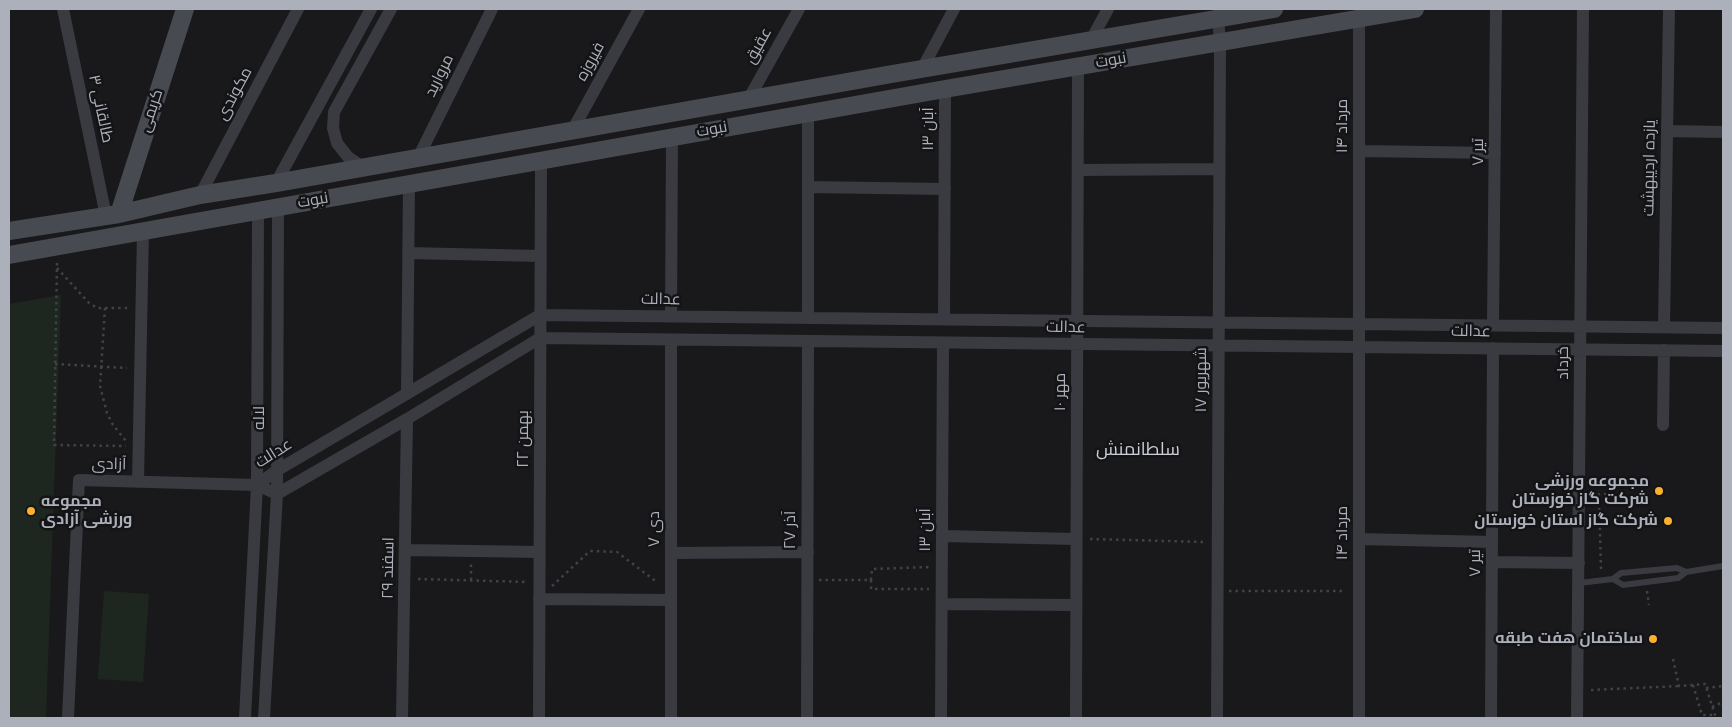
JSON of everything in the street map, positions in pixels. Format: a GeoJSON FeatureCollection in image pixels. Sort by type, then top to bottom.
{"type":"FeatureCollection","features":[{"type":"Feature","properties":{"kind":"street","name":"طالقانی ۳"},"geometry":{"type":"LineString","coordinates":[[63,9],[113,215]]}},
{"type":"Feature","properties":{"kind":"street","name":"کریمی"},"geometry":{"type":"LineString","coordinates":[[113,215],[185,9]]}},
{"type":"Feature","properties":{"kind":"street","name":"مکوندی"},"geometry":{"type":"LineString","coordinates":[[200,195],[298,9]]}},
{"type":"Feature","properties":{"kind":"street"},"geometry":{"type":"LineString","coordinates":[[258,210],[276,183],[371,9]]}},
{"type":"Feature","properties":{"kind":"street"},"geometry":{"type":"LineString","coordinates":[[364,168],[348,157],[337,143],[332,128],[334,112],[391,9]]}},
{"type":"Feature","properties":{"kind":"street","name":"مروارید"},"geometry":{"type":"LineString","coordinates":[[418,158],[492,9]]}},
{"type":"Feature","properties":{"kind":"street","name":"فیروزه"},"geometry":{"type":"LineString","coordinates":[[572,131],[639,9]]}},
{"type":"Feature","properties":{"kind":"street","name":"عقیق"},"geometry":{"type":"LineString","coordinates":[[748,100],[799,9]]}},
{"type":"Feature","properties":{"kind":"street"},"geometry":{"type":"LineString","coordinates":[[922,69],[954,9]]}},
{"type":"Feature","properties":{"kind":"street"},"geometry":{"type":"LineString","coordinates":[[1091,40],[1108,9]]}},
{"type":"Feature","properties":{"kind":"street","name":"نبوت"},"geometry":{"type":"LineString","coordinates":[[9,255],[945,89],[1415,9]]}},
{"type":"Feature","properties":{"kind":"street","name":"۷ تیر"},"geometry":{"type":"LineString","coordinates":[[1494,325],[1496,9]]}},
{"type":"Feature","properties":{"kind":"street","name":"خرداد"},"geometry":{"type":"LineString","coordinates":[[1577,718],[1583,9]]}},
{"type":"Feature","properties":{"kind":"street","name":"یازده اردیبهشت"},"geometry":{"type":"LineString","coordinates":[[1664,327],[1669,9]]}},
{"type":"Feature","properties":{"kind":"street","name":"نبوت"},"geometry":{"type":"LineString","coordinates":[[9,231],[113,215],[200,195],[1264,10]]}},
{"type":"Feature","properties":{"kind":"street","name":"۱۷ شهریور"},"geometry":{"type":"LineString","coordinates":[[1217,718],[1220,42],[1218,18]]}},
{"type":"Feature","properties":{"kind":"street","name":"۱۴ مرداد"},"geometry":{"type":"LineString","coordinates":[[1359,18],[1359,718]]}},
{"type":"Feature","properties":{"kind":"street","name":"۱۰ مهر"},"geometry":{"type":"LineString","coordinates":[[1076,718],[1078,66]]}},
{"type":"Feature","properties":{"kind":"street","name":"۱۳ آبان"},"geometry":{"type":"LineString","coordinates":[[944,319],[945,89]]}},
{"type":"Feature","properties":{"kind":"street"},"geometry":{"type":"LineString","coordinates":[[808,113],[808,318]]}},
{"type":"Feature","properties":{"kind":"street"},"geometry":{"type":"LineString","coordinates":[[1667,131],[1723,132]]}},
{"type":"Feature","properties":{"kind":"street"},"geometry":{"type":"LineString","coordinates":[[671,316],[672,137]]}},
{"type":"Feature","properties":{"kind":"street"},"geometry":{"type":"LineString","coordinates":[[1359,151],[1495,152]]}},
{"type":"Feature","properties":{"kind":"street","name":"۲۲ بهمن"},"geometry":{"type":"LineString","coordinates":[[539,718],[541,160]]}},
{"type":"Feature","properties":{"kind":"street"},"geometry":{"type":"LineString","coordinates":[[1078,170],[1219,169]]}},
{"type":"Feature","properties":{"kind":"street"},"geometry":{"type":"LineString","coordinates":[[276,183],[278,207]]}},
{"type":"Feature","properties":{"kind":"street"},"geometry":{"type":"LineString","coordinates":[[407,394],[409,184]]}},
{"type":"Feature","properties":{"kind":"street"},"geometry":{"type":"LineString","coordinates":[[808,186],[945,189]]}},
{"type":"Feature","properties":{"kind":"street"},"geometry":{"type":"LineString","coordinates":[[232,190],[241,202],[239,210],[234,215]]}},
{"type":"Feature","properties":{"kind":"street","name":"لاله"},"geometry":{"type":"LineString","coordinates":[[264,718],[277,494],[278,207]]}},
{"type":"Feature","properties":{"kind":"street","name":"لاله"},"geometry":{"type":"LineString","coordinates":[[245,718],[257,484],[258,210]]}},
{"type":"Feature","properties":{"kind":"street"},"geometry":{"type":"LineString","coordinates":[[138,482],[143,231]]}},
{"type":"Feature","properties":{"kind":"street"},"geometry":{"type":"LineString","coordinates":[[408,253],[541,256]]}},
{"type":"Feature","properties":{"kind":"street","name":"عدالت"},"geometry":{"type":"LineString","coordinates":[[277,494],[257,484],[540,315],[1723,328]]}},
{"type":"Feature","properties":{"kind":"street"},"geometry":{"type":"LineString","coordinates":[[277,494],[407,419],[540,338]]}},
{"type":"Feature","properties":{"kind":"street","name":"عدالت"},"geometry":{"type":"LineString","coordinates":[[540,338],[1723,351]]}},
{"type":"Feature","properties":{"kind":"street","name":"۷ دی"},"geometry":{"type":"LineString","coordinates":[[671,340],[671,718]]}},
{"type":"Feature","properties":{"kind":"street","name":"۲۷ آذر"},"geometry":{"type":"LineString","coordinates":[[807,718],[808,341]]}},
{"type":"Feature","properties":{"kind":"street","name":"۱۳ آبان"},"geometry":{"type":"LineString","coordinates":[[941,718],[943,342]]}},
{"type":"Feature","properties":{"kind":"street","name":"۷ تیر"},"geometry":{"type":"LineString","coordinates":[[1491,718],[1493,348]]}},
{"type":"Feature","properties":{"kind":"street"},"geometry":{"type":"LineString","coordinates":[[1662,425],[1664,350]]}},
{"type":"Feature","properties":{"kind":"street","name":"۲۹ اسفند"},"geometry":{"type":"LineString","coordinates":[[402,718],[407,419]]}},
{"type":"Feature","properties":{"kind":"street","name":"آزادی"},"geometry":{"type":"LineString","coordinates":[[68,718],[79,480],[257,484]]}},
{"type":"Feature","properties":{"kind":"street"},"geometry":{"type":"LineString","coordinates":[[942,536],[1076,539]]}},
{"type":"Feature","properties":{"kind":"street"},"geometry":{"type":"LineString","coordinates":[[1359,539],[1492,542]]}},
{"type":"Feature","properties":{"kind":"street"},"geometry":{"type":"LineString","coordinates":[[406,550],[539,552]]}},
{"type":"Feature","properties":{"kind":"street"},"geometry":{"type":"LineString","coordinates":[[671,553],[808,552]]}},
{"type":"Feature","properties":{"kind":"street"},"geometry":{"type":"LineString","coordinates":[[1492,562],[1579,564]]}},
{"type":"Feature","properties":{"kind":"street"},"geometry":{"type":"LineString","coordinates":[[539,599],[671,596]]}},
{"type":"Feature","properties":{"kind":"street"},"geometry":{"type":"LineString","coordinates":[[942,604],[1076,605]]}},
{"type":"Feature","properties":{"kind":"lane"},"geometry":{"type":"LineString","coordinates":[[1613,579],[1623,585],[1678,578],[1686,572],[1723,566]]}},
{"type":"Feature","properties":{"kind":"lane"},"geometry":{"type":"LineString","coordinates":[[1579,583],[1613,579],[1621,573],[1677,568],[1686,572]]}},
{"type":"Feature","properties":{"kind":"path"},"geometry":{"type":"LineString","coordinates":[[57,246],[54,445],[132,446],[113,425],[106,413],[100,386],[105,308]]}},
{"type":"Feature","properties":{"kind":"path"},"geometry":{"type":"LineString","coordinates":[[57,268],[89,303],[97,308],[142,309]]}},
{"type":"Feature","properties":{"kind":"path"},"geometry":{"type":"LineString","coordinates":[[55,364],[141,369]]}},
{"type":"Feature","properties":{"kind":"path"},"geometry":{"type":"LineString","coordinates":[[1599,495],[1601,572]]}},
{"type":"Feature","properties":{"kind":"path"},"geometry":{"type":"LineString","coordinates":[[1076,539],[1218,542]]}},
{"type":"Feature","properties":{"kind":"path"},"geometry":{"type":"LineString","coordinates":[[539,599],[590,551],[617,552],[671,596]]}},
{"type":"Feature","properties":{"kind":"path"},"geometry":{"type":"LineString","coordinates":[[942,567],[872,569],[871,580],[871,589],[942,589]]}},
{"type":"Feature","properties":{"kind":"path"},"geometry":{"type":"LineString","coordinates":[[405,579],[539,582]]}},
{"type":"Feature","properties":{"kind":"path"},"geometry":{"type":"LineString","coordinates":[[807,580],[871,580]]}},
{"type":"Feature","properties":{"kind":"path"},"geometry":{"type":"LineString","coordinates":[[1218,591],[1359,591]]}},
{"type":"Feature","properties":{"kind":"path"},"geometry":{"type":"LineString","coordinates":[[1673,660],[1679,686]]}},
{"type":"Feature","properties":{"kind":"path"},"geometry":{"type":"LineString","coordinates":[[1578,690],[1705,684],[1715,717],[1702,715],[1693,685]]}},
{"type":"Feature","properties":{"kind":"path"},"geometry":{"type":"LineString","coordinates":[[1706,688],[1723,686]]}},
{"type":"Feature","properties":{"kind":"path"},"geometry":{"type":"LineString","coordinates":[[1712,707],[1723,702]]}},
{"type":"Feature","properties":{"kind":"shaded area","name":"مجموعه ورزشی آزادی"},"geometry":{"type":"Polygon","coordinates":[[[61,295],[46,718],[9,718],[9,304],[61,295]]]}},
{"type":"Feature","properties":{"kind":"shaded area"},"geometry":{"type":"Polygon","coordinates":[[[104,591],[149,594],[143,682],[98,679],[104,591]]]}},
{"type":"Feature","properties":{"kind":"place","name":"مجموعه ورزشی شرکت گاز خوزستان"},"geometry":{"type":"Point","coordinates":[1659,491]}},
{"type":"Feature","properties":{"kind":"place","name":"مجموعه ورزشی آزادی"},"geometry":{"type":"Point","coordinates":[31,511]}},
{"type":"Feature","properties":{"kind":"place","name":"شرکت گاز استان خوزستان"},"geometry":{"type":"Point","coordinates":[1668,521]}},
{"type":"Feature","properties":{"kind":"place","name":"ساختمان هفت طبقه"},"geometry":{"type":"Point","coordinates":[1653,639]}},
{"type":"Feature","properties":{"kind":"district","name":"سلطانمنش"},"geometry":{"type":"Point","coordinates":[1138,450]}}]}
